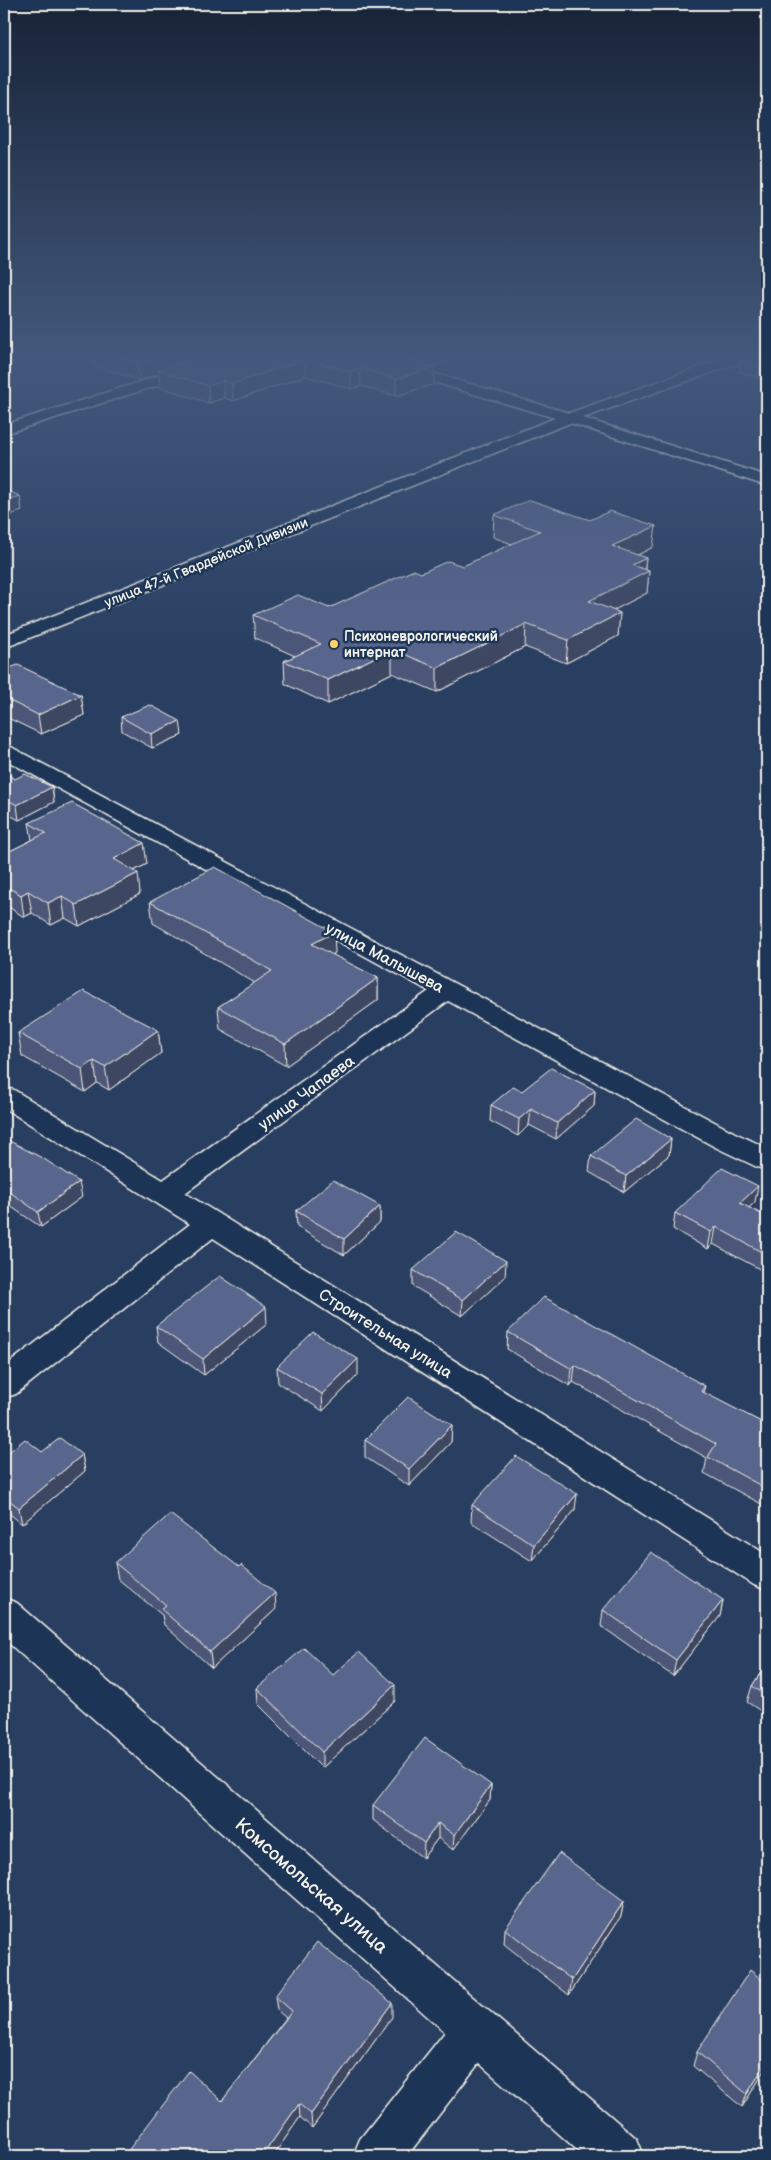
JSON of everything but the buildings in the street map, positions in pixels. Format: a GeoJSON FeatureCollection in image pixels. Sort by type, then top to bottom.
{"type":"FeatureCollection","features":[{"type":"Feature","properties":{"kind":"street","name":"улица 47-й Гвардейской Дивизии"},"geometry":{"type":"LineString","coordinates":[[4,642],[471,457]]}},
{"type":"Feature","properties":{"kind":"street"},"geometry":{"type":"LineString","coordinates":[[693,457],[767,480]]}},
{"type":"Feature","properties":{"kind":"street","name":"улица Малышева"},"geometry":{"type":"LineString","coordinates":[[4,751],[725,1140],[767,1160]]}},
{"type":"Feature","properties":{"kind":"street","name":"улица Чапаева"},"geometry":{"type":"LineString","coordinates":[[164,1193],[447,990]]}},
{"type":"Feature","properties":{"kind":"street","name":"Строительная улица"},"geometry":{"type":"LineString","coordinates":[[4,1096],[212,1223],[767,1574]]}},
{"type":"Feature","properties":{"kind":"street"},"geometry":{"type":"LineString","coordinates":[[4,1385],[212,1223]]}},
{"type":"Feature","properties":{"kind":"street","name":"Комсомольская улица"},"geometry":{"type":"LineString","coordinates":[[4,1615],[620,2156]]}},
{"type":"Feature","properties":{"kind":"street"},"geometry":{"type":"LineString","coordinates":[[377,2156],[476,2029]]}},
{"type":"Feature","properties":{"kind":"place","name":"Психоневрологический интернат"},"geometry":{"type":"Point","coordinates":[334,644]}}]}
